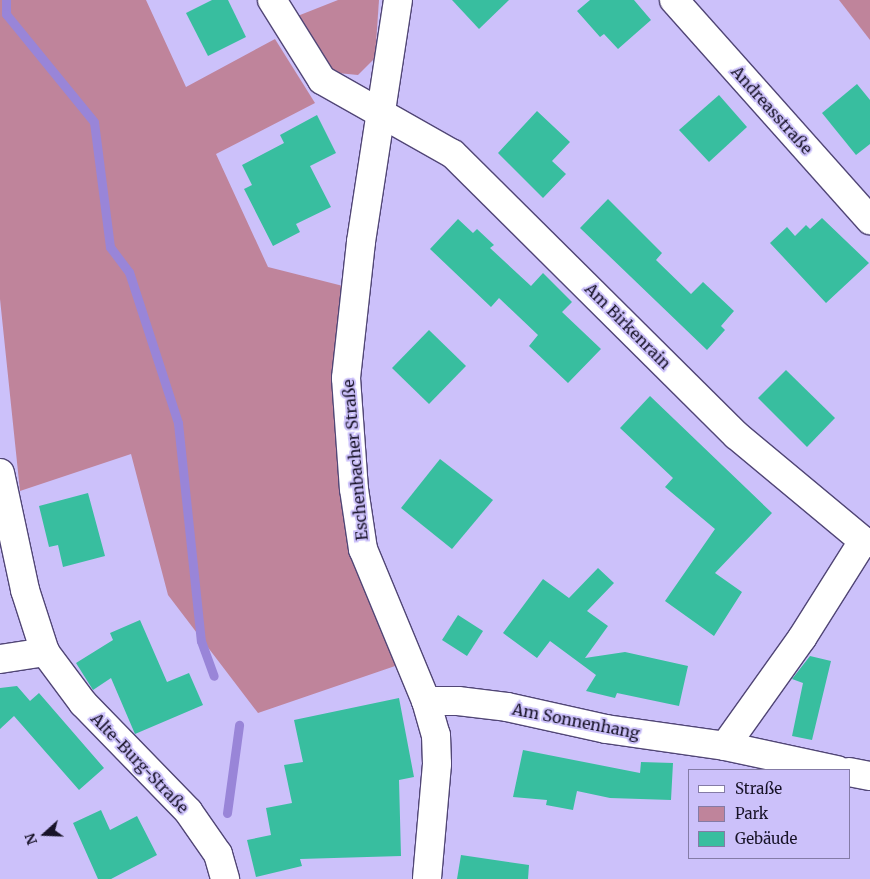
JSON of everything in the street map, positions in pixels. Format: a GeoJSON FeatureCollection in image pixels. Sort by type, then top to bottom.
{"type":"FeatureCollection","features":[{"type":"Feature","properties":{"kind":"street","name":"Am Birkenrain"},"geometry":{"type":"LineString","coordinates":[[272,0],[322,80],[453,154],[736,435],[866,542]]}},
{"type":"Feature","properties":{"kind":"street","name":"Eschenbacher Straße"},"geometry":{"type":"LineString","coordinates":[[398,0],[382,115],[361,242],[346,378],[353,471],[362,549],[426,701],[436,735],[437,764],[427,879]]}},
{"type":"Feature","properties":{"kind":"street","name":"Andreasstraße"},"geometry":{"type":"LineString","coordinates":[[674,0],[870,220]]}},
{"type":"Feature","properties":{"kind":"street","name":"Alte-Burg-Straße"},"geometry":{"type":"LineString","coordinates":[[0,473],[25,590],[45,652],[84,703],[188,811],[218,854],[225,879]]}},
{"type":"Feature","properties":{"kind":"street"},"geometry":{"type":"LineString","coordinates":[[725,746],[802,638],[866,542]]}},
{"type":"Feature","properties":{"kind":"street"},"geometry":{"type":"LineString","coordinates":[[0,659],[45,652]]}},
{"type":"Feature","properties":{"kind":"street","name":"Am Sonnenhang"},"geometry":{"type":"LineString","coordinates":[[426,701],[458,701],[507,707],[606,729],[725,746],[832,769]]}},
{"type":"Feature","properties":{"kind":"street"},"geometry":{"type":"LineString","coordinates":[[850,772],[870,776]]}},
{"type":"Feature","properties":{"kind":"green space"},"geometry":{"type":"Polygon","coordinates":[[[0,0],[146,0],[186,87],[275,39],[315,103],[216,154],[268,267],[343,286],[337,376],[398,665],[258,713],[168,595],[131,454],[20,491],[0,299],[0,0]]]}},
{"type":"Feature","properties":{"kind":"green space"},"geometry":{"type":"Polygon","coordinates":[[[338,0],[379,0],[375,58],[358,75],[327,72],[295,17],[338,0]]]}},
{"type":"Feature","properties":{"kind":"green space"},"geometry":{"type":"Polygon","coordinates":[[[839,0],[870,0],[870,40],[839,0]]]}},
{"type":"Feature","properties":{"kind":"building"},"geometry":{"type":"Polygon","coordinates":[[[212,0],[228,0],[246,37],[208,56],[186,13],[212,0]]]}},
{"type":"Feature","properties":{"kind":"building"},"geometry":{"type":"Polygon","coordinates":[[[452,0],[509,0],[479,29],[452,0]]]}},
{"type":"Feature","properties":{"kind":"building"},"geometry":{"type":"Polygon","coordinates":[[[590,0],[634,0],[651,20],[618,49],[604,34],[600,37],[577,11],[590,0]]]}},
{"type":"Feature","properties":{"kind":"building"},"geometry":{"type":"Polygon","coordinates":[[[857,84],[870,100],[870,144],[856,155],[822,113],[857,84]]]}},
{"type":"Feature","properties":{"kind":"building"},"geometry":{"type":"Polygon","coordinates":[[[719,95],[747,127],[709,162],[679,130],[719,95]]]}},
{"type":"Feature","properties":{"kind":"building"},"geometry":{"type":"Polygon","coordinates":[[[537,111],[570,142],[552,161],[566,174],[543,198],[498,153],[537,111]]]}},
{"type":"Feature","properties":{"kind":"building"},"geometry":{"type":"Polygon","coordinates":[[[317,115],[336,153],[310,166],[331,207],[296,224],[300,232],[273,246],[244,189],[252,185],[242,165],[284,143],[280,135],[317,115]]]}},
{"type":"Feature","properties":{"kind":"building"},"geometry":{"type":"Polygon","coordinates":[[[608,199],[662,253],[656,260],[691,294],[703,282],[734,311],[721,326],[725,330],[707,350],[580,228],[608,199]]]}},
{"type":"Feature","properties":{"kind":"building"},"geometry":{"type":"Polygon","coordinates":[[[822,218],[869,263],[826,303],[770,243],[787,227],[795,236],[806,225],[810,229],[822,218]]]}},
{"type":"Feature","properties":{"kind":"building"},"geometry":{"type":"Polygon","coordinates":[[[458,219],[473,233],[477,229],[494,245],[490,248],[531,286],[543,273],[572,302],[562,312],[601,349],[568,383],[529,346],[538,335],[499,298],[491,307],[430,249],[458,219]]]}},
{"type":"Feature","properties":{"kind":"building"},"geometry":{"type":"Polygon","coordinates":[[[429,330],[466,366],[429,404],[392,368],[429,330]]]}},
{"type":"Feature","properties":{"kind":"building"},"geometry":{"type":"Polygon","coordinates":[[[786,370],[835,418],[807,447],[758,398],[786,370]]]}},
{"type":"Feature","properties":{"kind":"building"},"geometry":{"type":"Polygon","coordinates":[[[650,396],[772,513],[715,573],[742,592],[714,636],[665,601],[715,529],[665,487],[673,478],[620,428],[650,396]]]}},
{"type":"Feature","properties":{"kind":"building"},"geometry":{"type":"Polygon","coordinates":[[[440,459],[493,500],[452,549],[401,508],[440,459]]]}},
{"type":"Feature","properties":{"kind":"building"},"geometry":{"type":"Polygon","coordinates":[[[88,493],[105,556],[63,567],[58,545],[49,547],[39,506],[88,493]]]}},
{"type":"Feature","properties":{"kind":"building"},"geometry":{"type":"Polygon","coordinates":[[[598,568],[614,583],[587,611],[608,626],[585,658],[625,652],[688,666],[679,706],[617,693],[615,698],[586,691],[596,675],[550,641],[537,658],[503,633],[543,579],[569,598],[598,568]]]}},
{"type":"Feature","properties":{"kind":"building"},"geometry":{"type":"Polygon","coordinates":[[[458,615],[483,631],[467,656],[442,640],[458,615]]]}},
{"type":"Feature","properties":{"kind":"building"},"geometry":{"type":"Polygon","coordinates":[[[140,620],[167,682],[189,673],[203,705],[135,734],[111,678],[93,690],[76,663],[113,640],[110,633],[140,620]]]}},
{"type":"Feature","properties":{"kind":"building"},"geometry":{"type":"Polygon","coordinates":[[[810,656],[831,661],[812,740],[792,736],[803,683],[792,679],[810,656]]]}},
{"type":"Feature","properties":{"kind":"building"},"geometry":{"type":"Polygon","coordinates":[[[17,686],[30,701],[39,693],[104,768],[79,790],[14,716],[0,729],[0,688],[17,686]]]}},
{"type":"Feature","properties":{"kind":"building"},"geometry":{"type":"Polygon","coordinates":[[[399,698],[414,777],[399,780],[401,856],[300,859],[302,866],[256,877],[247,840],[271,835],[266,808],[292,803],[284,765],[303,762],[294,720],[399,698]]]}},
{"type":"Feature","properties":{"kind":"building"},"geometry":{"type":"Polygon","coordinates":[[[523,750],[640,773],[641,762],[673,763],[671,800],[610,798],[577,791],[573,810],[546,805],[547,800],[513,797],[523,750]]]}},
{"type":"Feature","properties":{"kind":"building"},"geometry":{"type":"Polygon","coordinates":[[[101,810],[110,830],[137,816],[157,855],[111,879],[98,879],[73,823],[101,810]]]}},
{"type":"Feature","properties":{"kind":"building"},"geometry":{"type":"Polygon","coordinates":[[[461,855],[529,865],[528,879],[457,879],[461,855]]]}},
{"type":"Feature","properties":{"kind":"waterway"},"geometry":{"type":"LineString","coordinates":[[6,0],[6,14],[94,122],[110,247],[129,272],[178,423],[201,641],[214,676]]}},
{"type":"Feature","properties":{"kind":"waterway"},"geometry":{"type":"LineString","coordinates":[[227,813],[239,725]]}}]}
